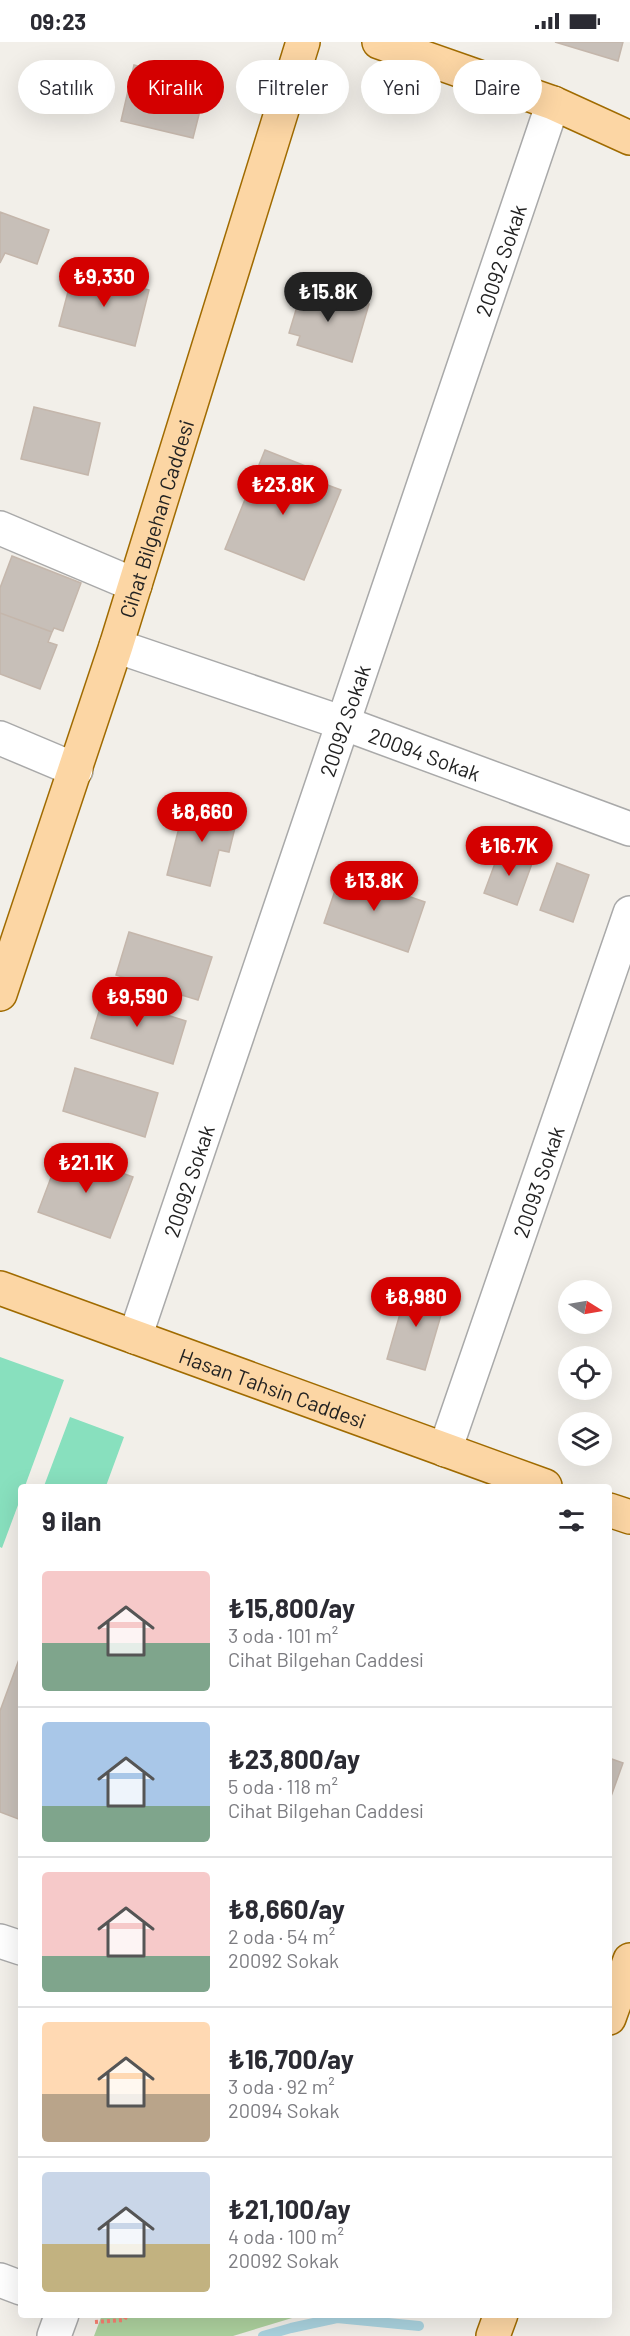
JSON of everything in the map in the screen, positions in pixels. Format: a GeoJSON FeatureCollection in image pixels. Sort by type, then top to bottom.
{"type":"FeatureCollection","features":[{"type":"Feature","properties":{"kind":"main road","name":"Cihat Bilgehan Caddesi"},"geometry":{"type":"LineString","coordinates":[[1,990],[116,646],[303,42]]}},
{"type":"Feature","properties":{"kind":"main road"},"geometry":{"type":"LineString","coordinates":[[379,42],[553,103],[630,138]]}},
{"type":"Feature","properties":{"kind":"main road","name":"Hasan Tahsin Caddesi"},"geometry":{"type":"LineString","coordinates":[[0,1288],[539,1484]]}},
{"type":"Feature","properties":{"kind":"main road"},"geometry":{"type":"LineString","coordinates":[[612,1511],[630,1517]]}},
{"type":"Feature","properties":{"kind":"main road"},"geometry":{"type":"LineString","coordinates":[[612,2010],[630,1960]]}},
{"type":"Feature","properties":{"kind":"main road"},"geometry":{"type":"LineString","coordinates":[[493,2336],[500,2318]]}},
{"type":"Feature","properties":{"kind":"street","name":"20092 Sokak"},"geometry":{"type":"LineString","coordinates":[[135,1337],[553,103]]}},
{"type":"Feature","properties":{"kind":"street"},"geometry":{"type":"LineString","coordinates":[[0,528],[135,585]]}},
{"type":"Feature","properties":{"kind":"street","name":"20094 Sokak"},"geometry":{"type":"LineString","coordinates":[[116,646],[343,723],[630,830]]}},
{"type":"Feature","properties":{"kind":"street"},"geometry":{"type":"LineString","coordinates":[[0,738],[76,770]]}},
{"type":"Feature","properties":{"kind":"street","name":"20093 Sokak"},"geometry":{"type":"LineString","coordinates":[[445,1450],[630,913]]}},
{"type":"Feature","properties":{"kind":"street"},"geometry":{"type":"LineString","coordinates":[[0,1941],[18,1947]]}},
{"type":"Feature","properties":{"kind":"street"},"geometry":{"type":"LineString","coordinates":[[0,2280],[18,2287]]}},
{"type":"Feature","properties":{"kind":"street"},"geometry":{"type":"LineString","coordinates":[[54,2336],[61,2318]]}},
{"type":"Feature","properties":{"kind":"green space"},"geometry":{"type":"Polygon","coordinates":[[[0,1357],[64,1380],[26,1484],[18,1484],[18,1505],[2,1548],[0,1547],[0,1357]]]}},
{"type":"Feature","properties":{"kind":"green space"},"geometry":{"type":"Polygon","coordinates":[[[70,1417],[124,1437],[107,1484],[45,1484],[70,1417]]]}},
{"type":"Feature","properties":{"kind":"green space"},"geometry":{"type":"Polygon","coordinates":[[[101,2318],[292,2318],[233,2336],[94,2336],[101,2318]]]}},
{"type":"Feature","properties":{"kind":"building"},"geometry":{"type":"Polygon","coordinates":[[[555,42],[623,42],[618,61],[555,42]]]}},
{"type":"Feature","properties":{"kind":"building"},"geometry":{"type":"Polygon","coordinates":[[[127,95],[127,114],[199,114],[193,138],[121,121],[127,95]]]}},
{"type":"Feature","properties":{"kind":"building"},"geometry":{"type":"Polygon","coordinates":[[[0,212],[49,230],[37,264],[5,253],[0,263],[0,212]]]}},
{"type":"Feature","properties":{"kind":"building"},"geometry":{"type":"Polygon","coordinates":[[[74,269],[149,290],[135,346],[59,326],[74,269]]]}},
{"type":"Feature","properties":{"kind":"building"},"geometry":{"type":"Polygon","coordinates":[[[305,280],[324,285],[321,294],[346,302],[347,297],[369,304],[352,362],[297,345],[300,336],[289,333],[305,280]]]}},
{"type":"Feature","properties":{"kind":"building"},"geometry":{"type":"Polygon","coordinates":[[[34,407],[100,423],[88,475],[21,459],[34,407]]]}},
{"type":"Feature","properties":{"kind":"building"},"geometry":{"type":"Polygon","coordinates":[[[265,450],[318,471],[314,480],[341,490],[304,580],[225,549],[265,450]]]}},
{"type":"Feature","properties":{"kind":"building"},"geometry":{"type":"Polygon","coordinates":[[[12,556],[81,583],[63,631],[54,628],[52,632],[0,613],[0,588],[12,556]]]}},
{"type":"Feature","properties":{"kind":"building"},"geometry":{"type":"Polygon","coordinates":[[[0,613],[52,632],[48,642],[57,645],[40,689],[0,674],[0,613]]]}},
{"type":"Feature","properties":{"kind":"building"},"geometry":{"type":"Polygon","coordinates":[[[206,803],[239,811],[229,852],[219,850],[210,886],[167,875],[184,808],[204,813],[206,803]]]}},
{"type":"Feature","properties":{"kind":"building"},"geometry":{"type":"Polygon","coordinates":[[[509,849],[534,858],[517,905],[484,893],[497,858],[505,861],[509,849]]]}},
{"type":"Feature","properties":{"kind":"building"},"geometry":{"type":"Polygon","coordinates":[[[557,863],[589,875],[573,922],[540,910],[557,863]]]}},
{"type":"Feature","properties":{"kind":"building"},"geometry":{"type":"Polygon","coordinates":[[[341,873],[425,902],[408,952],[324,923],[341,873]]]}},
{"type":"Feature","properties":{"kind":"building"},"geometry":{"type":"Polygon","coordinates":[[[129,932],[212,957],[198,1000],[116,975],[129,932]]]}},
{"type":"Feature","properties":{"kind":"building"},"geometry":{"type":"Polygon","coordinates":[[[106,988],[131,995],[129,1003],[186,1021],[173,1064],[91,1038],[106,988]]]}},
{"type":"Feature","properties":{"kind":"building"},"geometry":{"type":"Polygon","coordinates":[[[75,1068],[158,1093],[145,1137],[63,1111],[75,1068]]]}},
{"type":"Feature","properties":{"kind":"building"},"geometry":{"type":"Polygon","coordinates":[[[61,1151],[133,1177],[110,1238],[38,1212],[61,1151]]]}},
{"type":"Feature","properties":{"kind":"building"},"geometry":{"type":"Polygon","coordinates":[[[408,1286],[446,1298],[425,1370],[387,1359],[408,1286]]]}},
{"type":"Feature","properties":{"kind":"building"},"geometry":{"type":"Polygon","coordinates":[[[18,1662],[18,1819],[0,1812],[0,1711],[18,1662]]]}},
{"type":"Feature","properties":{"kind":"building"},"geometry":{"type":"Polygon","coordinates":[[[612,1759],[623,1763],[612,1794],[612,1759]]]}},
{"type":"Feature","properties":{"kind":"waterway"},"geometry":{"type":"LineString","coordinates":[[263,2336],[337,2318],[419,2326]]}}]}
